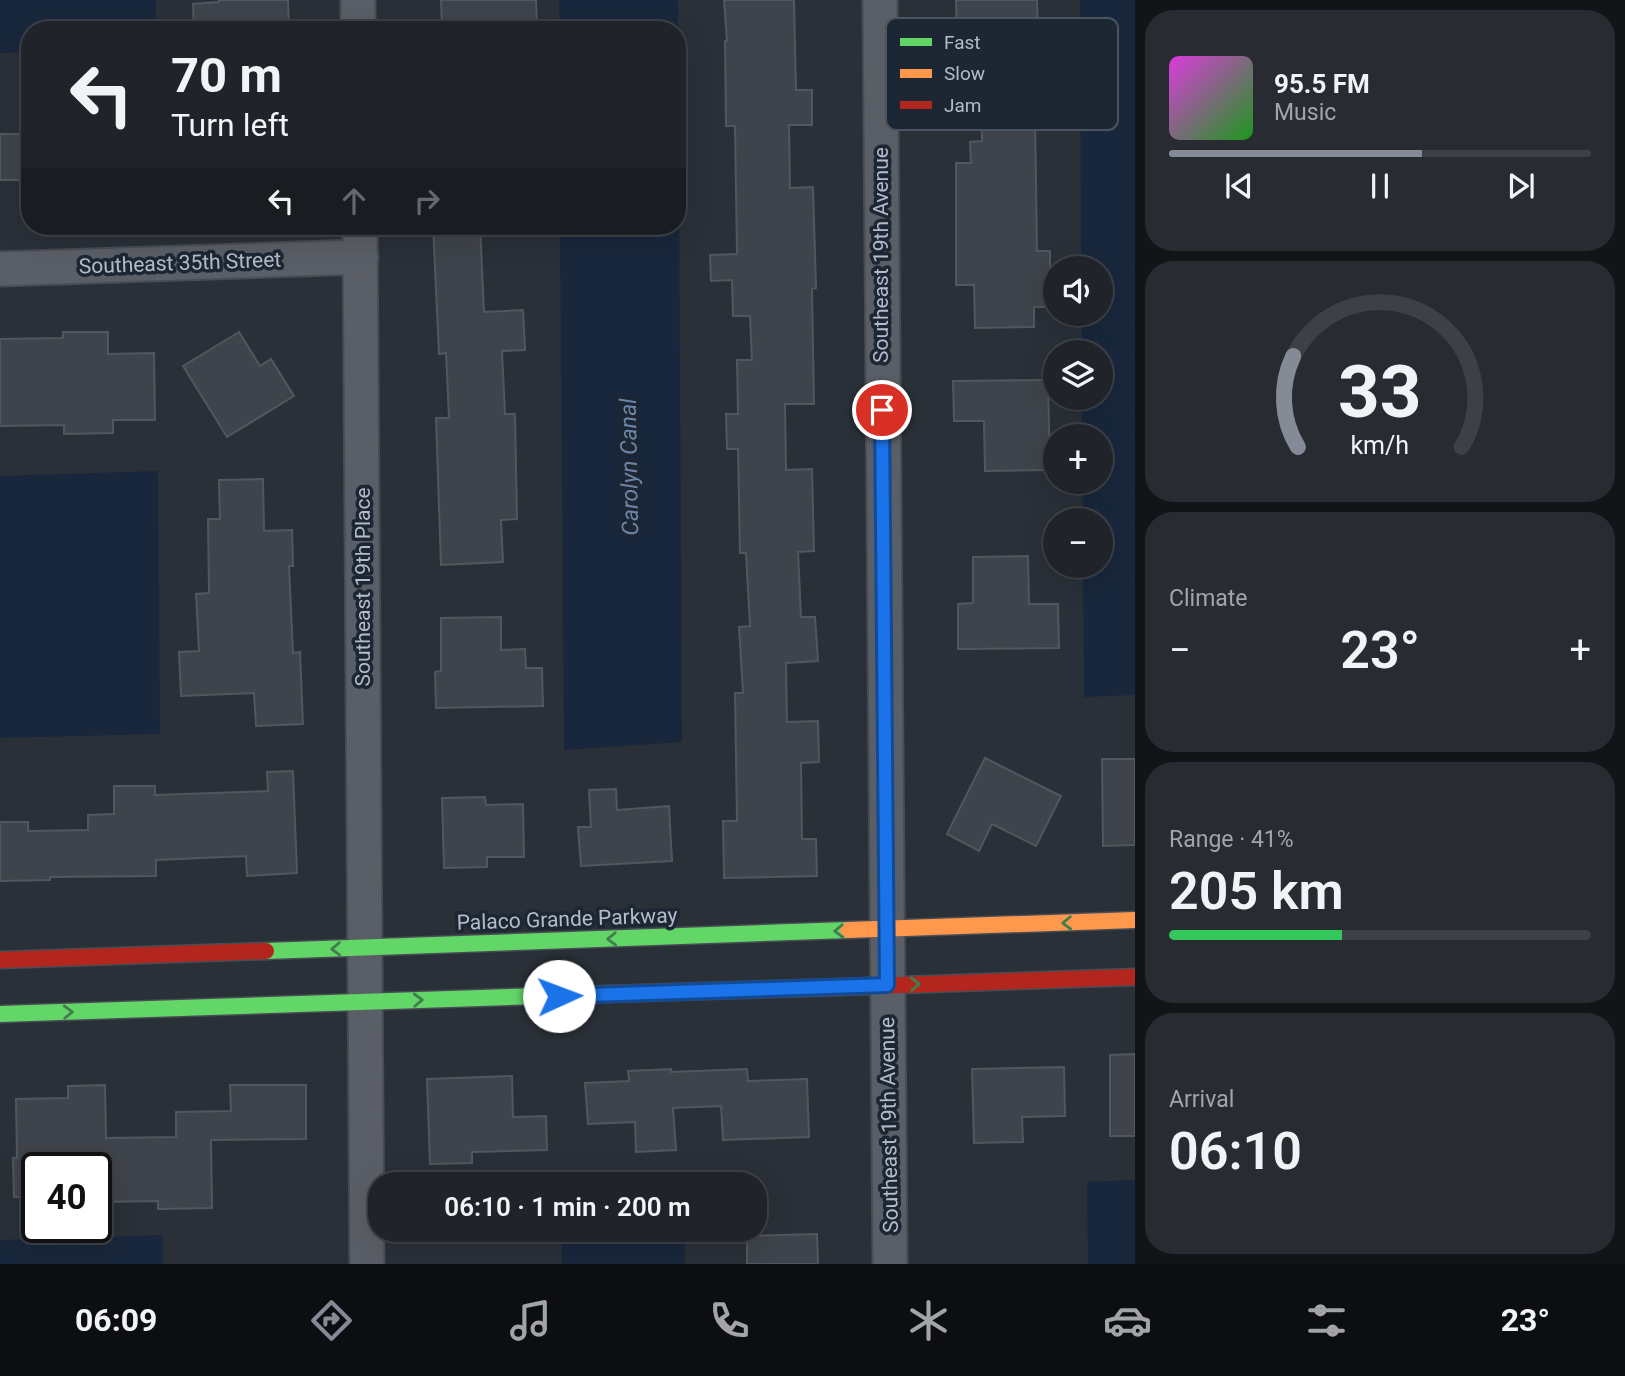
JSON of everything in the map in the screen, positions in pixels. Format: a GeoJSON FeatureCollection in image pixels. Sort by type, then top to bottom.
{"type":"FeatureCollection","features":[{"type":"Feature","properties":{"kind":"street"},"geometry":{"type":"LineString","coordinates":[[358,0],[358,21]]}},
{"type":"Feature","properties":{"kind":"street","name":"Southeast 19th Avenue"},"geometry":{"type":"LineString","coordinates":[[880,0],[890,1264]]}},
{"type":"Feature","properties":{"kind":"street","name":"Southeast 35th Street"},"geometry":{"type":"LineString","coordinates":[[0,269],[360,241]]}},
{"type":"Feature","properties":{"kind":"street","name":"Southeast 19th Place"},"geometry":{"type":"LineString","coordinates":[[360,241],[365,1002]]}},
{"type":"Feature","properties":{"kind":"street","name":"Palaco Grande Parkway"},"geometry":{"type":"LineString","coordinates":[[0,960],[1135,920]]}},
{"type":"Feature","properties":{"kind":"street"},"geometry":{"type":"LineString","coordinates":[[0,1014],[1135,977]]}},
{"type":"Feature","properties":{"kind":"street"},"geometry":{"type":"LineString","coordinates":[[365,1002],[367,1264]]}},
{"type":"Feature","properties":{"kind":"water"},"geometry":{"type":"Polygon","coordinates":[[[0,0],[156,0],[156,21],[21,21],[21,52],[0,53],[0,0]]]}},
{"type":"Feature","properties":{"kind":"water"},"geometry":{"type":"Polygon","coordinates":[[[559,0],[678,0],[678,21],[559,21],[559,0]]]}},
{"type":"Feature","properties":{"kind":"water"},"geometry":{"type":"Polygon","coordinates":[[[1080,0],[1135,0],[1135,695],[1084,697],[1083,578],[1113,578],[1113,508],[1083,508],[1083,494],[1113,494],[1113,424],[1082,424],[1082,410],[1113,410],[1113,340],[1082,340],[1082,326],[1113,326],[1113,256],[1081,256],[1080,130],[1118,130],[1118,18],[1080,18],[1080,0]]]}},
{"type":"Feature","properties":{"kind":"water","name":"Carolyn Canal"},"geometry":{"type":"Polygon","coordinates":[[[560,235],[679,235],[682,742],[564,750],[560,235]]]}},
{"type":"Feature","properties":{"kind":"water"},"geometry":{"type":"Polygon","coordinates":[[[158,471],[160,734],[0,738],[0,476],[158,471]]]}},
{"type":"Feature","properties":{"kind":"water"},"geometry":{"type":"Polygon","coordinates":[[[1135,1180],[1135,1264],[1088,1264],[1087,1182],[1135,1180]]]}},
{"type":"Feature","properties":{"kind":"water"},"geometry":{"type":"Polygon","coordinates":[[[163,1235],[163,1264],[0,1264],[0,1240],[21,1239],[21,1243],[112,1243],[112,1237],[163,1235]]]}},
{"type":"Feature","properties":{"kind":"water"},"geometry":{"type":"Polygon","coordinates":[[[562,1242],[685,1242],[685,1264],[562,1264],[562,1242]]]}},
{"type":"Feature","properties":{"kind":"building"},"geometry":{"type":"Polygon","coordinates":[[[288,0],[289,21],[194,21],[193,4],[288,0]]]}},
{"type":"Feature","properties":{"kind":"building"},"geometry":{"type":"Polygon","coordinates":[[[441,0],[536,0],[537,21],[442,21],[441,0]]]}},
{"type":"Feature","properties":{"kind":"building"},"geometry":{"type":"Polygon","coordinates":[[[724,0],[794,0],[796,90],[812,90],[812,125],[789,125],[790,188],[813,187],[816,288],[812,289],[814,404],[785,404],[786,470],[812,469],[814,551],[798,552],[801,617],[815,617],[818,661],[786,663],[787,722],[818,721],[819,762],[801,763],[802,839],[816,839],[817,876],[724,878],[723,821],[737,821],[735,693],[743,693],[739,627],[750,626],[746,553],[740,553],[738,449],[727,449],[726,414],[738,414],[737,360],[752,360],[750,316],[733,316],[732,280],[711,281],[710,255],[737,254],[735,126],[726,126],[727,41],[724,0]]]}},
{"type":"Feature","properties":{"kind":"building"},"geometry":{"type":"Polygon","coordinates":[[[956,0],[1037,0],[1038,18],[956,18],[956,0]]]}},
{"type":"Feature","properties":{"kind":"building"},"geometry":{"type":"Polygon","coordinates":[[[982,130],[1035,130],[1037,251],[1050,251],[1050,256],[1043,256],[1043,307],[1034,307],[1034,327],[975,328],[974,285],[956,285],[956,163],[971,163],[970,142],[982,141],[982,130]]]}},
{"type":"Feature","properties":{"kind":"building"},"geometry":{"type":"Polygon","coordinates":[[[0,134],[21,134],[21,180],[0,180],[0,134]]]}},
{"type":"Feature","properties":{"kind":"building"},"geometry":{"type":"Polygon","coordinates":[[[433,235],[480,235],[484,312],[523,310],[525,350],[502,351],[505,414],[515,414],[517,519],[501,520],[503,562],[441,565],[436,418],[449,418],[446,353],[439,354],[433,235]]]}},
{"type":"Feature","properties":{"kind":"building"},"geometry":{"type":"Polygon","coordinates":[[[63,332],[108,332],[108,354],[154,353],[155,420],[113,420],[113,433],[64,434],[64,425],[0,426],[0,339],[63,338],[63,332]]]}},
{"type":"Feature","properties":{"kind":"building"},"geometry":{"type":"Polygon","coordinates":[[[239,332],[260,366],[271,359],[294,396],[227,437],[183,366],[239,332]]]}},
{"type":"Feature","properties":{"kind":"building"},"geometry":{"type":"Polygon","coordinates":[[[1043,380],[1043,410],[1049,410],[1049,424],[1043,424],[1043,470],[985,471],[984,421],[954,421],[953,381],[1043,380]]]}},
{"type":"Feature","properties":{"kind":"building"},"geometry":{"type":"Polygon","coordinates":[[[263,479],[264,531],[292,530],[293,566],[289,566],[293,653],[300,652],[303,724],[256,726],[254,693],[181,696],[179,652],[199,651],[196,594],[209,593],[208,519],[220,519],[219,480],[263,479]]]}},
{"type":"Feature","properties":{"kind":"building"},"geometry":{"type":"Polygon","coordinates":[[[1028,556],[1029,604],[1058,604],[1059,648],[958,649],[958,604],[973,603],[973,557],[1028,556]]]}},
{"type":"Feature","properties":{"kind":"building"},"geometry":{"type":"Polygon","coordinates":[[[501,617],[501,650],[525,649],[526,668],[542,668],[543,706],[436,708],[435,672],[441,671],[441,618],[501,617]]]}},
{"type":"Feature","properties":{"kind":"building"},"geometry":{"type":"Polygon","coordinates":[[[985,758],[1061,796],[1036,846],[992,824],[979,851],[947,834],[985,758]]]}},
{"type":"Feature","properties":{"kind":"building"},"geometry":{"type":"Polygon","coordinates":[[[1102,759],[1135,759],[1135,845],[1103,846],[1102,759]]]}},
{"type":"Feature","properties":{"kind":"building"},"geometry":{"type":"Polygon","coordinates":[[[293,771],[297,873],[247,876],[246,856],[156,860],[156,876],[50,877],[50,880],[0,881],[0,822],[28,822],[28,831],[88,830],[88,815],[114,814],[114,786],[155,786],[155,795],[268,791],[267,772],[293,771]]]}},
{"type":"Feature","properties":{"kind":"building"},"geometry":{"type":"Polygon","coordinates":[[[616,789],[617,810],[669,806],[672,861],[581,866],[578,827],[591,827],[589,790],[616,789]]]}},
{"type":"Feature","properties":{"kind":"building"},"geometry":{"type":"Polygon","coordinates":[[[485,797],[486,805],[523,804],[524,857],[487,857],[487,867],[444,868],[442,798],[485,797]]]}},
{"type":"Feature","properties":{"kind":"building"},"geometry":{"type":"Polygon","coordinates":[[[1135,1054],[1135,1136],[1110,1136],[1110,1055],[1135,1054]]]}},
{"type":"Feature","properties":{"kind":"building"},"geometry":{"type":"Polygon","coordinates":[[[1064,1067],[1065,1116],[1022,1117],[1023,1142],[974,1143],[972,1069],[1064,1067]]]}},
{"type":"Feature","properties":{"kind":"building"},"geometry":{"type":"Polygon","coordinates":[[[671,1069],[671,1072],[747,1069],[748,1081],[807,1079],[809,1137],[723,1140],[721,1106],[673,1108],[676,1150],[636,1152],[635,1122],[588,1124],[585,1083],[629,1081],[628,1071],[671,1069]]]}},
{"type":"Feature","properties":{"kind":"building"},"geometry":{"type":"Polygon","coordinates":[[[512,1076],[513,1117],[546,1116],[547,1150],[472,1152],[472,1163],[430,1164],[427,1079],[512,1076]]]}},
{"type":"Feature","properties":{"kind":"building"},"geometry":{"type":"Polygon","coordinates":[[[105,1085],[106,1138],[176,1137],[176,1112],[231,1111],[230,1085],[306,1085],[306,1139],[211,1140],[212,1208],[158,1209],[158,1201],[112,1202],[112,1152],[21,1152],[21,1197],[14,1197],[13,1158],[17,1158],[16,1099],[68,1098],[68,1086],[105,1085]]]}},
{"type":"Feature","properties":{"kind":"building"},"geometry":{"type":"Polygon","coordinates":[[[817,1234],[818,1264],[747,1264],[747,1242],[767,1242],[767,1235],[817,1234]]]}},
{"type":"Feature","properties":{"kind":"traffic: fast"},"geometry":{"type":"LineString","coordinates":[[266,951],[848,930]]}},
{"type":"Feature","properties":{"kind":"traffic: fast"},"geometry":{"type":"LineString","coordinates":[[0,1014],[540,996]]}},
{"type":"Feature","properties":{"kind":"traffic: slow"},"geometry":{"type":"LineString","coordinates":[[848,930],[1135,920]]}},
{"type":"Feature","properties":{"kind":"traffic: slow"},"geometry":{"type":"LineString","coordinates":[[540,996],[841,987]]}},
{"type":"Feature","properties":{"kind":"traffic: jam"},"geometry":{"type":"LineString","coordinates":[[0,960],[266,951]]}},
{"type":"Feature","properties":{"kind":"traffic: jam"},"geometry":{"type":"LineString","coordinates":[[841,987],[1135,977]]}},
{"type":"Feature","properties":{"kind":"route"},"geometry":{"type":"LineString","coordinates":[[559,996],[887,985],[882,410]]}}]}
